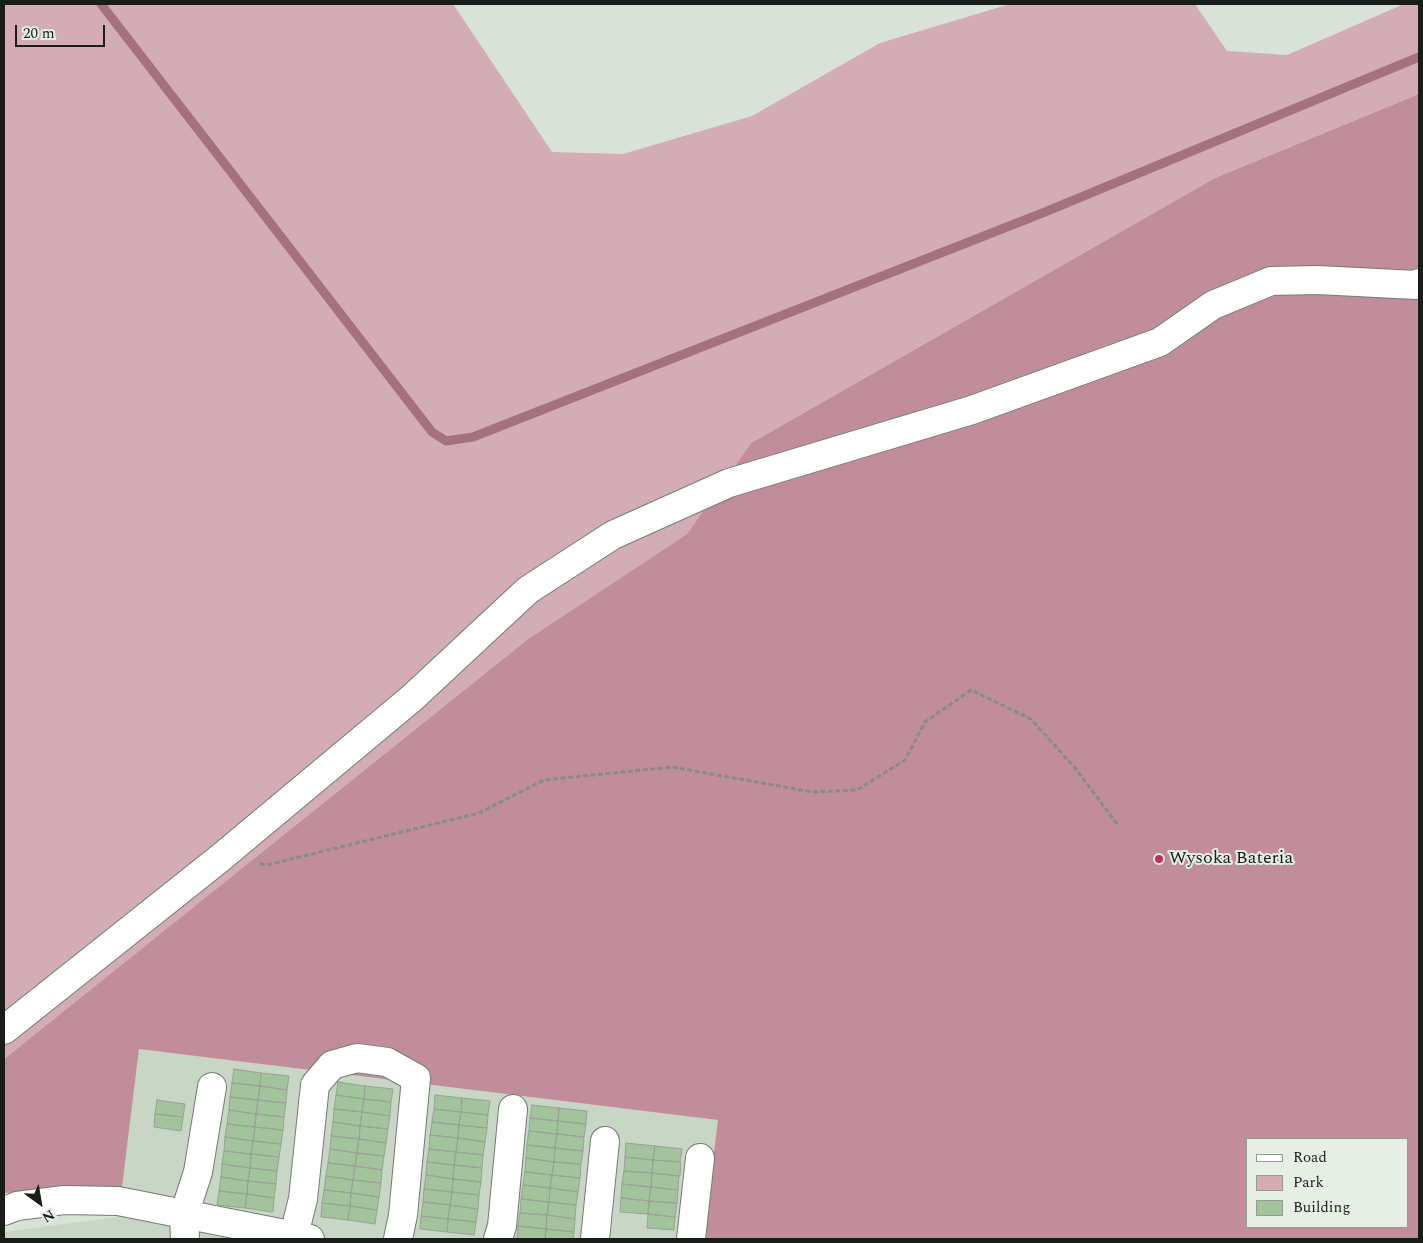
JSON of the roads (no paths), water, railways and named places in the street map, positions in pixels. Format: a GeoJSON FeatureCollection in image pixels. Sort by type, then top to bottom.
{"type":"FeatureCollection","features":[{"type":"Feature","properties":{"kind":"street"},"geometry":{"type":"LineString","coordinates":[[4,1030],[219,859],[412,698],[528,590],[613,535],[729,483],[972,410],[1160,342],[1213,305],[1271,281],[1318,280],[1416,285],[1419,283]]}},
{"type":"Feature","properties":{"kind":"street"},"geometry":{"type":"LineString","coordinates":[[4,1211],[17,1206],[64,1200],[118,1201],[185,1227],[299,1238],[315,1085],[332,1065],[358,1058],[387,1062],[416,1078],[403,1215],[398,1239]]}},
{"type":"Feature","properties":{"kind":"street"},"geometry":{"type":"LineString","coordinates":[[185,1227],[198,1172],[212,1087]]}},
{"type":"Feature","properties":{"kind":"street"},"geometry":{"type":"LineString","coordinates":[[498,1239],[502,1226],[512,1109]]}},
{"type":"Feature","properties":{"kind":"street"},"geometry":{"type":"LineString","coordinates":[[596,1239],[605,1141]]}},
{"type":"Feature","properties":{"kind":"street"},"geometry":{"type":"LineString","coordinates":[[691,1239],[700,1158]]}},
{"type":"Feature","properties":{"kind":"waterway"},"geometry":{"type":"LineString","coordinates":[[101,4],[432,432],[446,441],[473,437],[1045,212],[1419,57]]}},
{"type":"Feature","properties":{"kind":"place","name":"Wysoka Bateria"},"geometry":{"type":"Point","coordinates":[1159,859]}}]}
